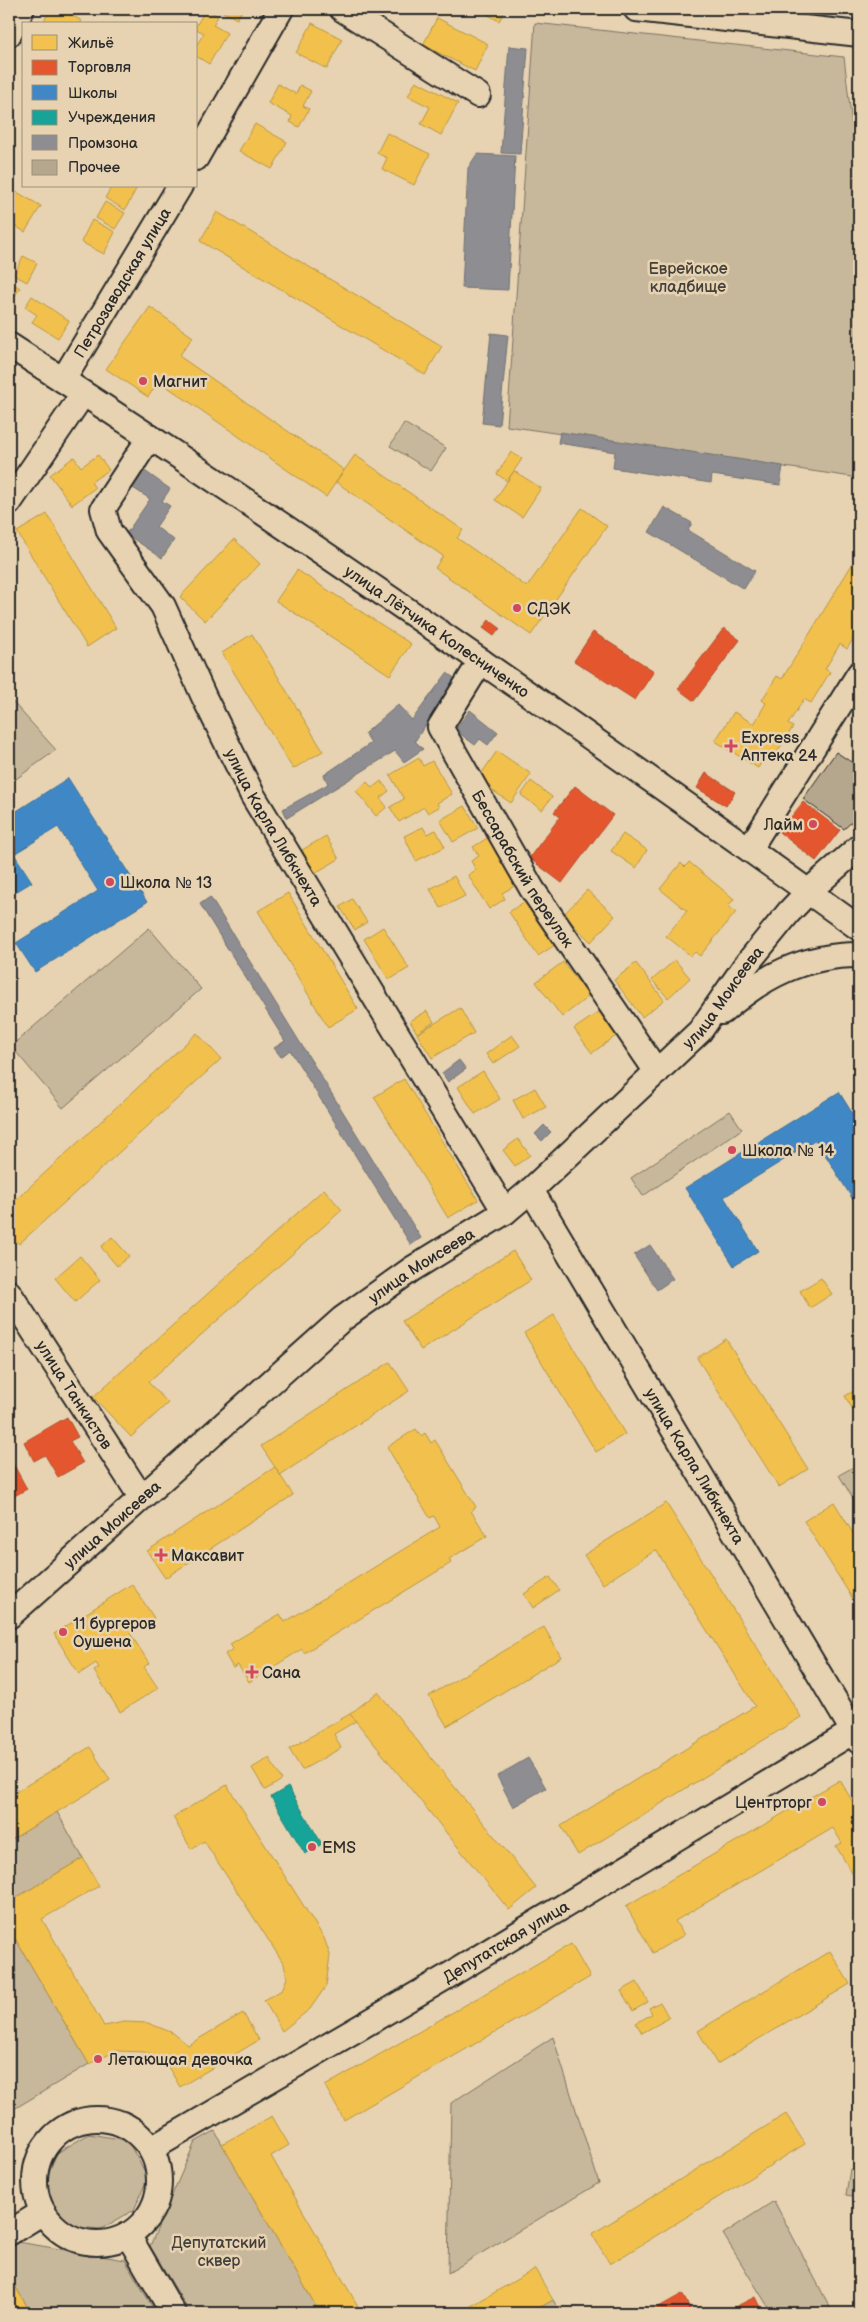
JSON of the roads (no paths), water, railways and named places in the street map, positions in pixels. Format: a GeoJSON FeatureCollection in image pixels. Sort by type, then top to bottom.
{"type":"FeatureCollection","features":[{"type":"Feature","properties":{"kind":"street"},"geometry":{"type":"LineString","coordinates":[[9,34],[22,9]]}},
{"type":"Feature","properties":{"kind":"street"},"geometry":{"type":"LineString","coordinates":[[198,154],[281,9]]}},
{"type":"Feature","properties":{"kind":"street"},"geometry":{"type":"LineString","coordinates":[[342,9],[478,95]]}},
{"type":"Feature","properties":{"kind":"street"},"geometry":{"type":"LineString","coordinates":[[636,9],[859,34]]}},
{"type":"Feature","properties":{"kind":"street","name":"Петрозаводская улица"},"geometry":{"type":"LineString","coordinates":[[63,380],[179,188]]}},
{"type":"Feature","properties":{"kind":"street","name":"улица Лётчика Колесниченко"},"geometry":{"type":"LineString","coordinates":[[9,345],[150,437],[481,662],[750,848],[859,928]]}},
{"type":"Feature","properties":{"kind":"street"},"geometry":{"type":"LineString","coordinates":[[9,503],[83,394]]}},
{"type":"Feature","properties":{"kind":"street","name":"улица Карла Либкнехта"},"geometry":{"type":"LineString","coordinates":[[150,437],[103,509],[109,531],[163,606],[204,697],[254,796],[505,1212]]}},
{"type":"Feature","properties":{"kind":"street","name":"Бессарабский переулок"},"geometry":{"type":"LineString","coordinates":[[481,662],[440,727],[532,889],[658,1072]]}},
{"type":"Feature","properties":{"kind":"street"},"geometry":{"type":"LineString","coordinates":[[750,848],[859,674]]}},
{"type":"Feature","properties":{"kind":"street","name":"улица Моисеева"},"geometry":{"type":"LineString","coordinates":[[9,1616],[342,1319],[412,1269],[505,1212],[531,1190],[700,1031],[745,966],[809,891],[859,847]]}},
{"type":"Feature","properties":{"kind":"street"},"geometry":{"type":"LineString","coordinates":[[700,1031],[738,998],[771,976],[828,956],[859,955]]}},
{"type":"Feature","properties":{"kind":"street","name":"улица Карла Либкнехта"},"geometry":{"type":"LineString","coordinates":[[531,1190],[857,1734]]}},
{"type":"Feature","properties":{"kind":"street","name":"улица Танкистов"},"geometry":{"type":"LineString","coordinates":[[9,1292],[141,1497]]}},
{"type":"Feature","properties":{"kind":"street","name":"Депутатская улица"},"geometry":{"type":"LineString","coordinates":[[151,2149],[857,1734]]}},
{"type":"Feature","properties":{"kind":"street"},"geometry":{"type":"LineString","coordinates":[[102,2119],[120,2123],[137,2133],[151,2149],[158,2165],[159,2185],[155,2205],[144,2222],[128,2235],[110,2242],[91,2242],[72,2238],[55,2227],[43,2212],[36,2194],[35,2175],[40,2156],[50,2140],[66,2127],[83,2120],[102,2119]]}},
{"type":"Feature","properties":{"kind":"street"},"geometry":{"type":"LineString","coordinates":[[9,2232],[43,2212]]}},
{"type":"Feature","properties":{"kind":"street"},"geometry":{"type":"LineString","coordinates":[[128,2235],[173,2313]]}},
{"type":"Feature","properties":{"kind":"place","name":"Магнит"},"geometry":{"type":"Point","coordinates":[143,381]}},
{"type":"Feature","properties":{"kind":"place","name":"СДЭК"},"geometry":{"type":"Point","coordinates":[517,608]}},
{"type":"Feature","properties":{"kind":"place","name":"Express Аптека 24"},"geometry":{"type":"Point","coordinates":[731,746]}},
{"type":"Feature","properties":{"kind":"place","name":"Лайм"},"geometry":{"type":"Point","coordinates":[813,824]}},
{"type":"Feature","properties":{"kind":"place","name":"Школа № 13"},"geometry":{"type":"Point","coordinates":[110,882]}},
{"type":"Feature","properties":{"kind":"place","name":"Школа № 14"},"geometry":{"type":"Point","coordinates":[732,1150]}},
{"type":"Feature","properties":{"kind":"place","name":"Максавит"},"geometry":{"type":"Point","coordinates":[161,1555]}},
{"type":"Feature","properties":{"kind":"place","name":"11 бургеров Оушена"},"geometry":{"type":"Point","coordinates":[63,1632]}},
{"type":"Feature","properties":{"kind":"place","name":"Сана"},"geometry":{"type":"Point","coordinates":[252,1672]}},
{"type":"Feature","properties":{"kind":"place","name":"Центрторг"},"geometry":{"type":"Point","coordinates":[822,1802]}},
{"type":"Feature","properties":{"kind":"place","name":"EMS"},"geometry":{"type":"Point","coordinates":[312,1847]}},
{"type":"Feature","properties":{"kind":"place","name":"Летающая девочка"},"geometry":{"type":"Point","coordinates":[98,2059]}},
{"type":"Feature","properties":{"kind":"park label","name":"Еврейское кладбище"},"geometry":{"type":"Point","coordinates":[688,277]}},
{"type":"Feature","properties":{"kind":"park label","name":"Депутатский сквер"},"geometry":{"type":"Point","coordinates":[219,2251]}}]}
